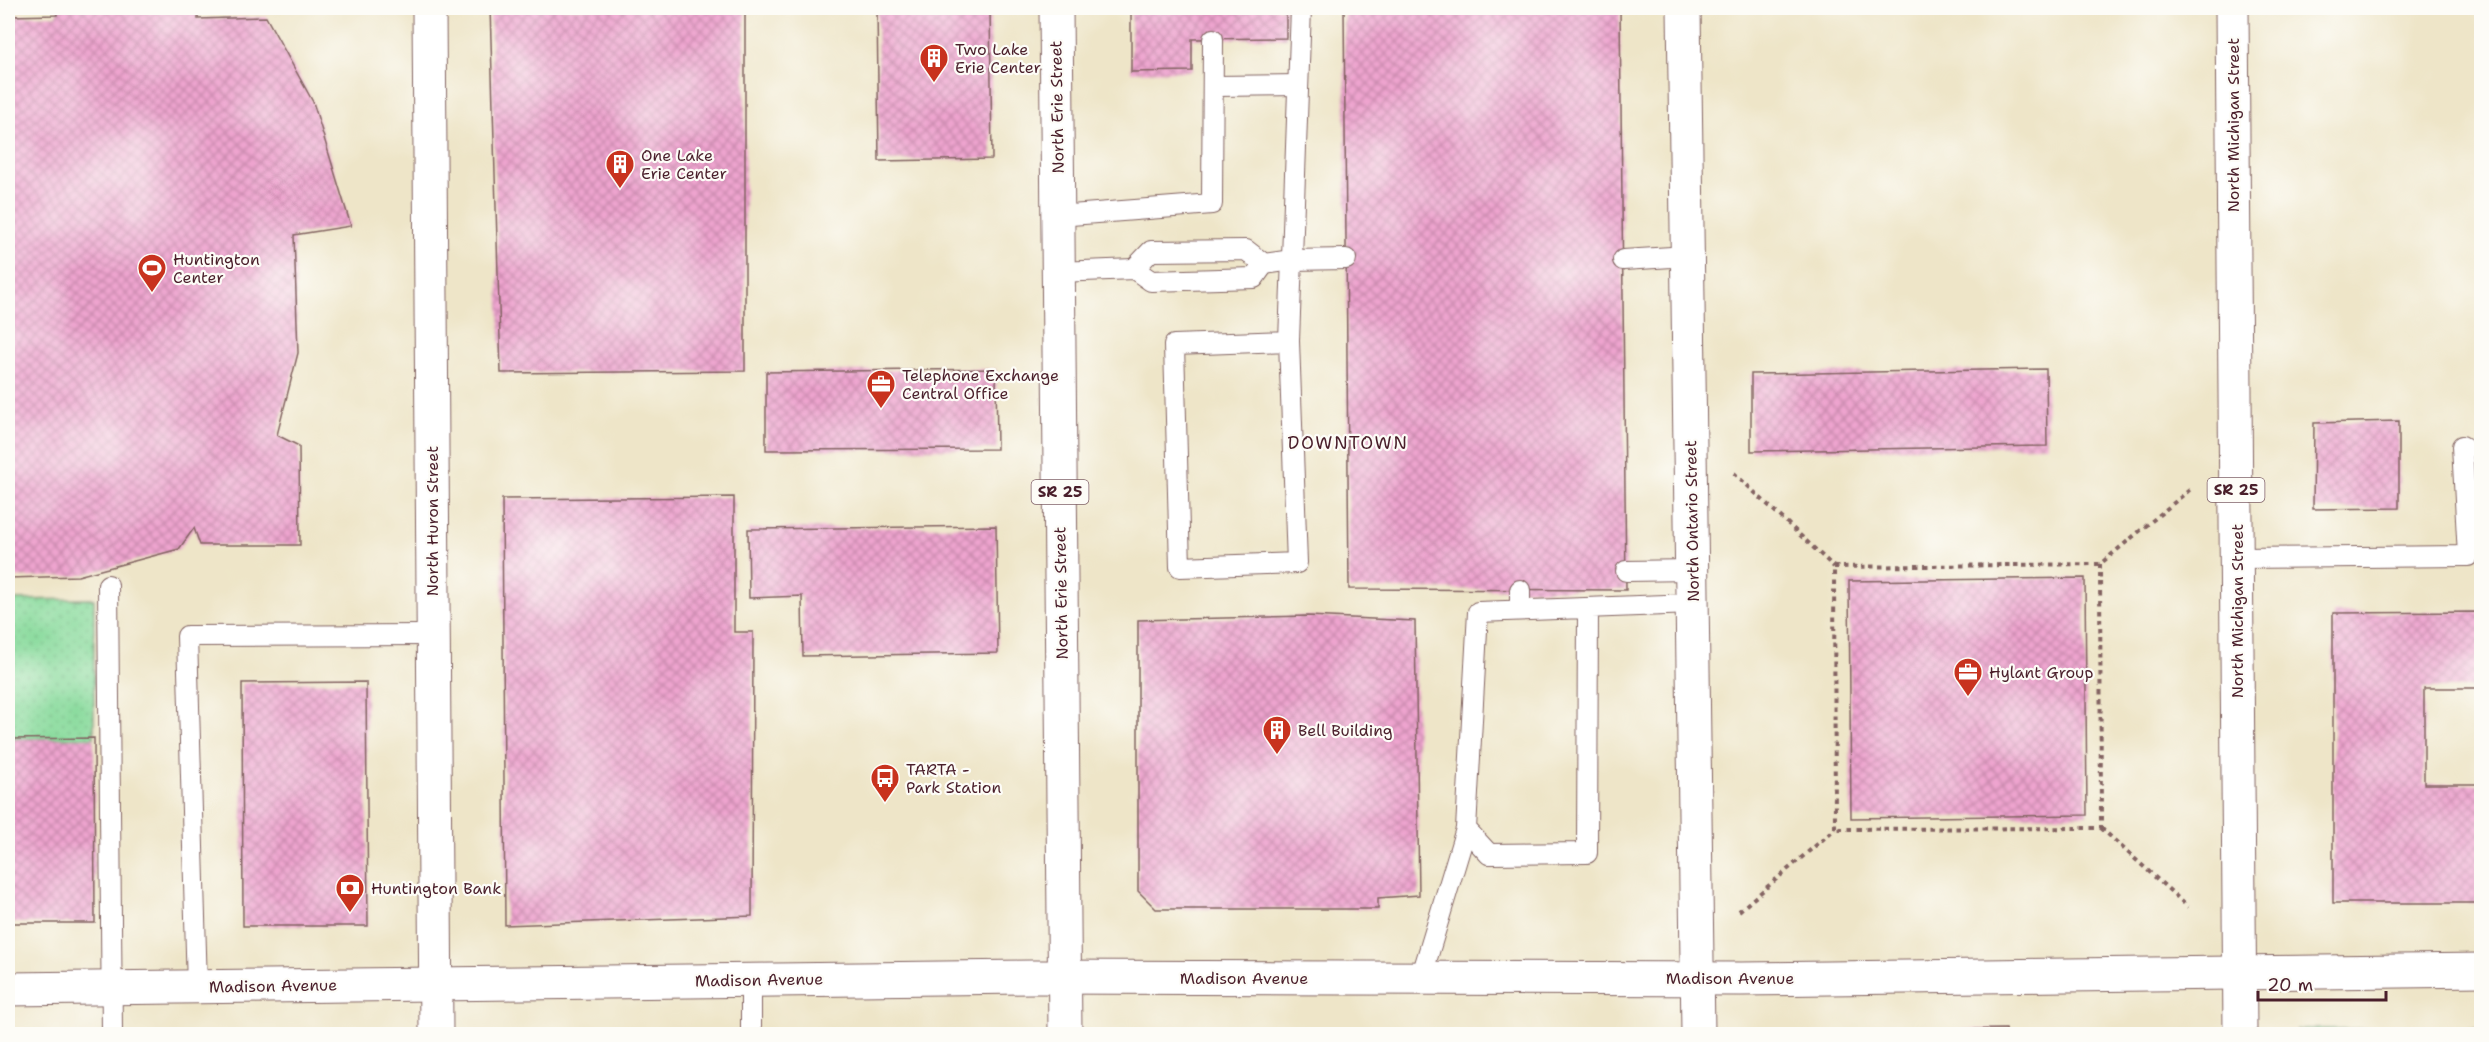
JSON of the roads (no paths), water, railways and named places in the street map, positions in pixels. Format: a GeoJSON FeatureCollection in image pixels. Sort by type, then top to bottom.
{"type":"FeatureCollection","features":[{"type":"Feature","properties":{"kind":"street","name":"North Huron Street"},"geometry":{"type":"LineString","coordinates":[[429,8],[436,1035]]}},
{"type":"Feature","properties":{"kind":"street","name":"North Erie Street"},"geometry":{"type":"LineString","coordinates":[[1056,8],[1065,1035]]}},
{"type":"Feature","properties":{"kind":"street","name":"North Ontario Street"},"geometry":{"type":"LineString","coordinates":[[1684,8],[1698,1035]]}},
{"type":"Feature","properties":{"kind":"street","name":"North Michigan Street"},"geometry":{"type":"LineString","coordinates":[[2232,8],[2240,1035]]}},
{"type":"Feature","properties":{"kind":"street","name":"Madison Avenue"},"geometry":{"type":"LineString","coordinates":[[8,989],[1065,977],[1698,979],[2481,970]]}},
{"type":"Feature","properties":{"kind":"lane"},"geometry":{"type":"LineString","coordinates":[[1289,341],[1174,345],[1180,567],[1298,563],[1289,341],[1301,8]]}},
{"type":"Feature","properties":{"kind":"lane"},"geometry":{"type":"LineString","coordinates":[[1058,216],[1212,204],[1214,39]]}},
{"type":"Feature","properties":{"kind":"lane"},"geometry":{"type":"LineString","coordinates":[[1214,86],[1298,85]]}},
{"type":"Feature","properties":{"kind":"lane"},"geometry":{"type":"LineString","coordinates":[[1134,269],[1151,251],[1246,250],[1264,264],[1292,260],[1347,259]]}},
{"type":"Feature","properties":{"kind":"lane"},"geometry":{"type":"LineString","coordinates":[[1623,260],[1688,256]]}},
{"type":"Feature","properties":{"kind":"lane"},"geometry":{"type":"LineString","coordinates":[[1058,272],[1134,269],[1151,281],[1239,279],[1254,278],[1264,264]]}},
{"type":"Feature","properties":{"kind":"lane"},"geometry":{"type":"LineString","coordinates":[[2236,558],[2475,560],[2462,446]]}},
{"type":"Feature","properties":{"kind":"lane"},"geometry":{"type":"LineString","coordinates":[[1626,571],[1692,570]]}},
{"type":"Feature","properties":{"kind":"lane"},"geometry":{"type":"LineString","coordinates":[[108,585],[112,1035]]}},
{"type":"Feature","properties":{"kind":"lane"},"geometry":{"type":"LineString","coordinates":[[1520,590],[1520,610]]}},
{"type":"Feature","properties":{"kind":"lane"},"geometry":{"type":"LineString","coordinates":[[1421,978],[1466,828],[1478,612],[1693,604]]}},
{"type":"Feature","properties":{"kind":"lane"},"geometry":{"type":"LineString","coordinates":[[1466,828],[1490,854],[1587,854],[1588,608]]}},
{"type":"Feature","properties":{"kind":"lane"},"geometry":{"type":"LineString","coordinates":[[197,987],[188,636],[433,635]]}},
{"type":"Feature","properties":{"kind":"lane"},"geometry":{"type":"LineString","coordinates":[[751,980],[751,1035]]}},
{"type":"Feature","properties":{"kind":"place","name":"Two Lake Erie Center"},"geometry":{"type":"Point","coordinates":[934,84]}},
{"type":"Feature","properties":{"kind":"place","name":"One Lake Erie Center"},"geometry":{"type":"Point","coordinates":[620,190]}},
{"type":"Feature","properties":{"kind":"place","name":"Huntington Center"},"geometry":{"type":"Point","coordinates":[152,294]}},
{"type":"Feature","properties":{"kind":"place","name":"Telephone Exchange Central Office"},"geometry":{"type":"Point","coordinates":[881,410]}},
{"type":"Feature","properties":{"kind":"place","name":"Hylant Group"},"geometry":{"type":"Point","coordinates":[1968,698]}},
{"type":"Feature","properties":{"kind":"place","name":"Bell Building"},"geometry":{"type":"Point","coordinates":[1277,756]}},
{"type":"Feature","properties":{"kind":"place","name":"TARTA - Park Station"},"geometry":{"type":"Point","coordinates":[885,804]}},
{"type":"Feature","properties":{"kind":"place","name":"Huntington Bank"},"geometry":{"type":"Point","coordinates":[350,914]}},
{"type":"Feature","properties":{"kind":"district","name":"DOWNTOWN"},"geometry":{"type":"Point","coordinates":[1348,443]}}]}
